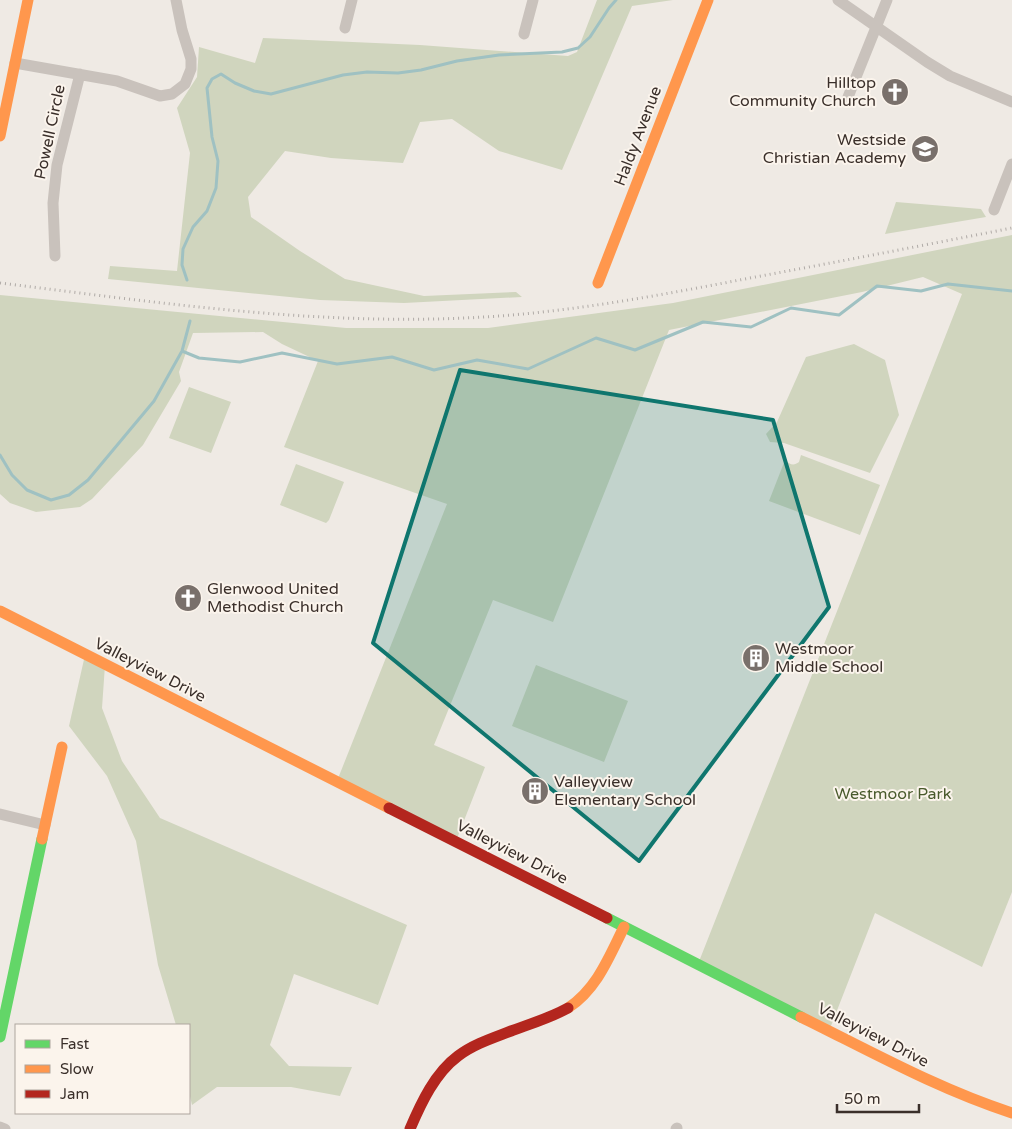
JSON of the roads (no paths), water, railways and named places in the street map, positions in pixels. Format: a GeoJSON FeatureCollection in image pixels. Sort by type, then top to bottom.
{"type":"FeatureCollection","features":[{"type":"Feature","properties":{"kind":"street"},"geometry":{"type":"LineString","coordinates":[[0,136],[5,88],[15,63],[28,0]]}},
{"type":"Feature","properties":{"kind":"street"},"geometry":{"type":"LineString","coordinates":[[15,63],[117,80],[160,96],[172,94],[182,87],[189,75],[191,59],[182,30],[176,0]]}},
{"type":"Feature","properties":{"kind":"street"},"geometry":{"type":"LineString","coordinates":[[345,28],[352,0]]}},
{"type":"Feature","properties":{"kind":"street"},"geometry":{"type":"LineString","coordinates":[[524,34],[533,0]]}},
{"type":"Feature","properties":{"kind":"street","name":"Haldy Avenue"},"geometry":{"type":"LineString","coordinates":[[598,283],[708,0]]}},
{"type":"Feature","properties":{"kind":"street"},"geometry":{"type":"LineString","coordinates":[[838,0],[876,28],[950,76],[1012,102]]}},
{"type":"Feature","properties":{"kind":"street"},"geometry":{"type":"LineString","coordinates":[[848,97],[887,0]]}},
{"type":"Feature","properties":{"kind":"street","name":"Powell Circle"},"geometry":{"type":"LineString","coordinates":[[55,256],[53,202],[57,165],[80,74]]}},
{"type":"Feature","properties":{"kind":"street"},"geometry":{"type":"LineString","coordinates":[[994,210],[1012,164]]}},
{"type":"Feature","properties":{"kind":"street","name":"Valleyview Drive"},"geometry":{"type":"LineString","coordinates":[[0,612],[945,1089],[978,1103],[1012,1113]]}},
{"type":"Feature","properties":{"kind":"street"},"geometry":{"type":"LineString","coordinates":[[0,1037],[62,747]]}},
{"type":"Feature","properties":{"kind":"street"},"geometry":{"type":"LineString","coordinates":[[0,814],[45,825]]}},
{"type":"Feature","properties":{"kind":"street"},"geometry":{"type":"LineString","coordinates":[[410,1129],[421,1104],[449,1064],[466,1050],[561,1012],[580,999],[600,975],[624,927]]}},
{"type":"Feature","properties":{"kind":"street"},"geometry":{"type":"LineString","coordinates":[[0,1127],[5,1129]]}},
{"type":"Feature","properties":{"kind":"waterway"},"geometry":{"type":"LineString","coordinates":[[187,280],[182,265],[183,249],[193,227],[207,211],[216,188],[218,161],[212,137],[207,88],[212,79],[221,74],[235,83],[254,91],[271,94],[343,75],[367,72],[398,73],[499,55],[562,52],[578,48],[590,37],[616,0]]}},
{"type":"Feature","properties":{"kind":"waterway"},"geometry":{"type":"LineString","coordinates":[[182,351],[199,358],[240,362],[282,353],[337,364],[392,357],[434,370],[477,360],[528,369],[596,338],[635,350],[703,322],[751,327],[791,308],[839,315],[877,286],[921,291],[948,284],[1012,291]]}},
{"type":"Feature","properties":{"kind":"waterway"},"geometry":{"type":"LineString","coordinates":[[0,455],[12,475],[27,490],[51,500],[69,495],[88,480],[154,401],[182,351],[190,321]]}},
{"type":"Feature","properties":{"kind":"railway"},"geometry":{"type":"LineString","coordinates":[[0,283],[174,304],[290,315],[348,318],[465,318],[537,313],[644,298],[1012,228]]}},
{"type":"Feature","properties":{"kind":"place","name":"Hilltop Community Church"},"geometry":{"type":"Point","coordinates":[895,92]}},
{"type":"Feature","properties":{"kind":"place","name":"Westside Christian Academy"},"geometry":{"type":"Point","coordinates":[925,149]}},
{"type":"Feature","properties":{"kind":"place","name":"Glenwood United Methodist Church"},"geometry":{"type":"Point","coordinates":[188,598]}},
{"type":"Feature","properties":{"kind":"place","name":"Westmoor Middle School"},"geometry":{"type":"Point","coordinates":[756,658]}},
{"type":"Feature","properties":{"kind":"place","name":"Valleyview Elementary School"},"geometry":{"type":"Point","coordinates":[535,791]}},
{"type":"Feature","properties":{"kind":"park label","name":"Westmoor Park"},"geometry":{"type":"Point","coordinates":[893,794]}}]}
